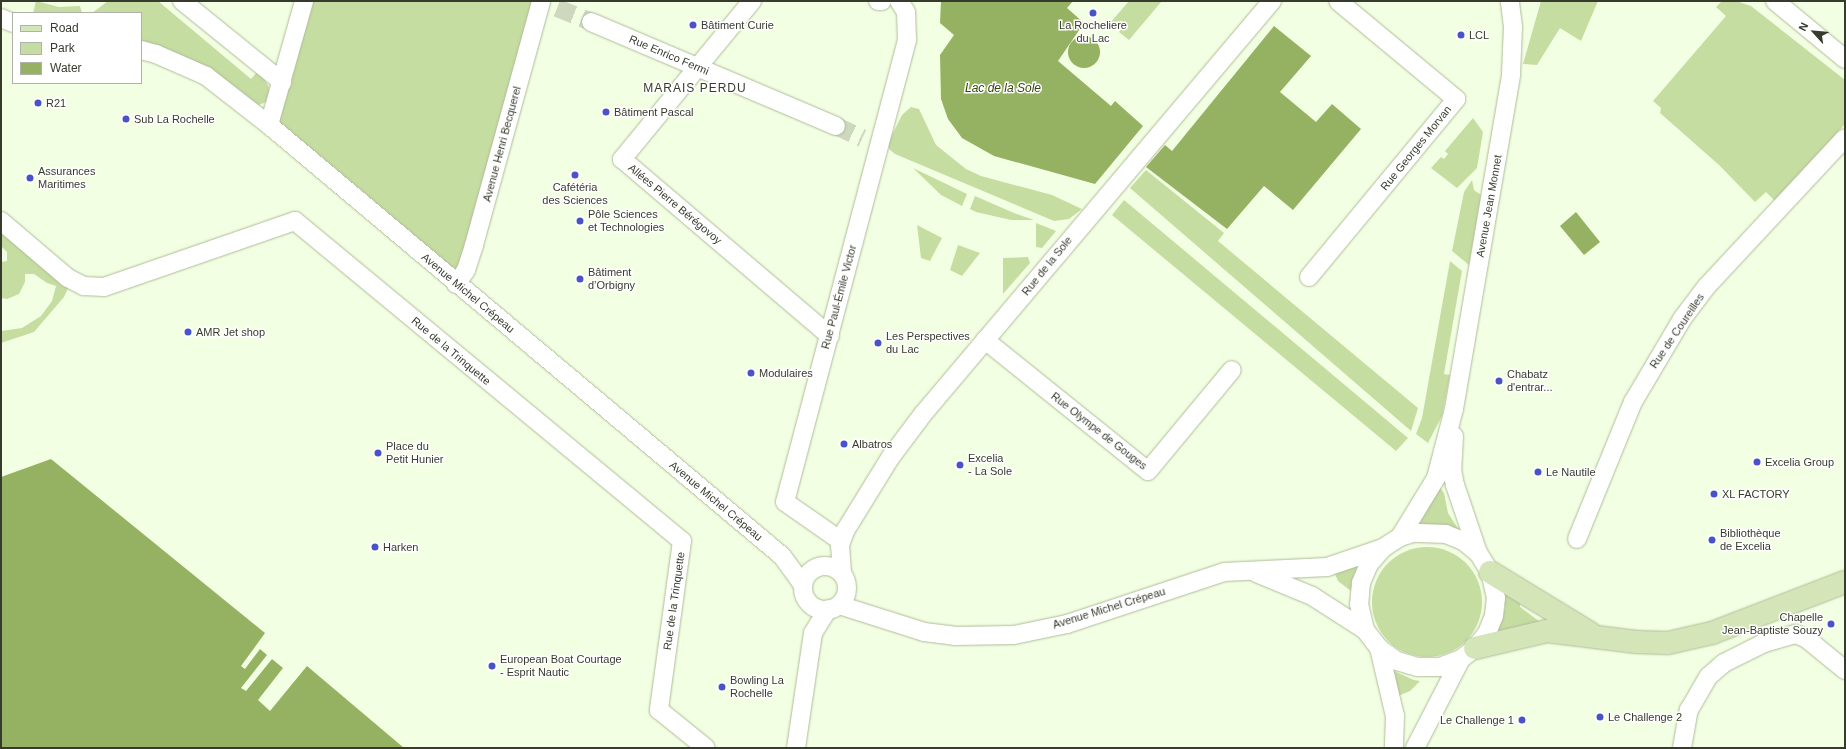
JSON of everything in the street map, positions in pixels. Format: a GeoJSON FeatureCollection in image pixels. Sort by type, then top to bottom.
{"type":"FeatureCollection","features":[{"type":"Feature","properties":{"kind":"main road"},"geometry":{"type":"LineString","coordinates":[[1490,572],[1595,636]]}},
{"type":"Feature","properties":{"kind":"main road"},"geometry":{"type":"LineString","coordinates":[[1468,654],[1547,631],[1636,642],[1668,643],[1712,633],[1845,582]]}},
{"type":"Feature","properties":{"kind":"street"},"geometry":{"type":"LineString","coordinates":[[182,1],[282,82]]}},
{"type":"Feature","properties":{"kind":"street"},"geometry":{"type":"LineString","coordinates":[[269,125],[304,1]]}},
{"type":"Feature","properties":{"kind":"street","name":"Avenue Henri Becquerel"},"geometry":{"type":"LineString","coordinates":[[456,284],[466,270],[476,238],[541,1]]}},
{"type":"Feature","properties":{"kind":"street","name":"Allées Pierre Bérégovoy"},"geometry":{"type":"LineString","coordinates":[[752,1],[699,68],[622,158],[830,336]]}},
{"type":"Feature","properties":{"kind":"street"},"geometry":{"type":"LineString","coordinates":[[886,1],[907,25]]}},
{"type":"Feature","properties":{"kind":"street","name":"Rue Paul-Émile Victor"},"geometry":{"type":"LineString","coordinates":[[840,543],[785,502],[907,40],[906,12],[899,1]]}},
{"type":"Feature","properties":{"kind":"street","name":"Rue de la Sole"},"geometry":{"type":"LineString","coordinates":[[817,567],[840,543],[890,458],[923,414],[1272,1]]}},
{"type":"Feature","properties":{"kind":"street","name":"Rue Georges Morvan"},"geometry":{"type":"LineString","coordinates":[[1309,277],[1456,99],[1338,1]]}},
{"type":"Feature","properties":{"kind":"street","name":"Avenue Jean Monnet"},"geometry":{"type":"LineString","coordinates":[[1400,537],[1436,478],[1454,409],[1511,74],[1512,27],[1510,1]]}},
{"type":"Feature","properties":{"kind":"street"},"geometry":{"type":"LineString","coordinates":[[1775,1],[1845,59]]}},
{"type":"Feature","properties":{"kind":"street"},"geometry":{"type":"LineString","coordinates":[[1,18],[12,23]]}},
{"type":"Feature","properties":{"kind":"street","name":"Rue Enrico Fermi"},"geometry":{"type":"LineString","coordinates":[[591,22],[836,126]]}},
{"type":"Feature","properties":{"kind":"street","name":"Avenue Michel Crépeau"},"geometry":{"type":"LineString","coordinates":[[142,50],[156,54],[206,76],[269,125],[456,284],[782,556],[803,585],[808,602],[814,607],[833,607],[859,613],[875,614],[924,632],[955,636],[1014,635],[1067,624],[1208,576],[1249,571],[1327,567],[1382,548]]}},
{"type":"Feature","properties":{"kind":"street","name":"Rue de Coureilles"},"geometry":{"type":"LineString","coordinates":[[1577,539],[1633,402],[1673,332],[1707,286],[1845,138]]}},
{"type":"Feature","properties":{"kind":"street","name":"Rue de la Trinquette"},"geometry":{"type":"LineString","coordinates":[[1,221],[68,278],[84,286],[104,287],[295,221],[682,541],[659,710],[706,748]]}},
{"type":"Feature","properties":{"kind":"street","name":"Rue Olympe de Gouges"},"geometry":{"type":"LineString","coordinates":[[985,340],[1148,472],[1232,370]]}},
{"type":"Feature","properties":{"kind":"street","name":"Avenue Jean Monnet"},"geometry":{"type":"LineString","coordinates":[[1454,409],[1452,470],[1478,553]]}},
{"type":"Feature","properties":{"kind":"street"},"geometry":{"type":"LineString","coordinates":[[1415,748],[1468,654],[1487,633],[1494,616],[1496,598],[1490,572],[1478,553],[1463,541],[1446,534],[1428,531],[1400,537],[1382,548],[1369,564],[1361,583],[1359,604],[1365,630],[1379,648],[1397,661],[1418,667],[1440,667],[1468,654]]}},
{"type":"Feature","properties":{"kind":"street"},"geometry":{"type":"LineString","coordinates":[[813,633],[833,607],[844,581],[840,543]]}},
{"type":"Feature","properties":{"kind":"street","name":"Avenue Michel Crépeau"},"geometry":{"type":"LineString","coordinates":[[782,556],[817,567],[832,567],[875,614]]}},
{"type":"Feature","properties":{"kind":"street"},"geometry":{"type":"LineString","coordinates":[[803,585],[807,575],[817,567]]}},
{"type":"Feature","properties":{"kind":"street","name":"Avenue Michel Crépeau"},"geometry":{"type":"LineString","coordinates":[[1249,571],[1312,596],[1365,630]]}},
{"type":"Feature","properties":{"kind":"street"},"geometry":{"type":"LineString","coordinates":[[796,748],[813,633],[808,602]]}},
{"type":"Feature","properties":{"kind":"street"},"geometry":{"type":"LineString","coordinates":[[1682,748],[1689,710],[1709,676],[1724,663],[1758,646],[1796,634],[1807,639],[1845,670]]}},
{"type":"Feature","properties":{"kind":"street"},"geometry":{"type":"LineString","coordinates":[[1379,648],[1395,716],[1394,748]]}},
{"type":"Feature","properties":{"kind":"green space"},"geometry":{"type":"Polygon","coordinates":[[[36,1],[59,7],[80,6],[82,12],[33,12],[36,1]]]}},
{"type":"Feature","properties":{"kind":"green space"},"geometry":{"type":"Polygon","coordinates":[[[108,1],[158,1],[251,79],[257,72],[269,87],[268,101],[259,105],[142,44],[142,12],[93,12],[108,1]]]}},
{"type":"Feature","properties":{"kind":"green space"},"geometry":{"type":"Polygon","coordinates":[[[304,1],[541,1],[456,284],[273,117],[304,1]]]}},
{"type":"Feature","properties":{"kind":"green space"},"geometry":{"type":"Polygon","coordinates":[[[1129,1],[1162,1],[1129,40],[1119,32],[1122,28],[1110,23],[1129,1]]]}},
{"type":"Feature","properties":{"kind":"green space"},"geometry":{"type":"Polygon","coordinates":[[[1541,1],[1598,1],[1581,41],[1560,28],[1537,65],[1523,64],[1541,1]]]}},
{"type":"Feature","properties":{"kind":"green space"},"geometry":{"type":"Polygon","coordinates":[[[1722,1],[1736,1],[1751,6],[1845,80],[1845,124],[1775,201],[1766,192],[1755,202],[1719,165],[1660,113],[1661,108],[1653,101],[1726,16],[1716,7],[1722,1]]]}},
{"type":"Feature","properties":{"kind":"green space"},"geometry":{"type":"Polygon","coordinates":[[[911,107],[919,109],[936,145],[966,169],[981,176],[1052,195],[1082,209],[1069,219],[1054,221],[895,154],[889,149],[889,141],[902,115],[911,107]]]}},
{"type":"Feature","properties":{"kind":"green space"},"geometry":{"type":"Polygon","coordinates":[[[1473,118],[1483,132],[1477,168],[1457,188],[1431,168],[1441,157],[1444,159],[1448,154],[1445,151],[1473,118]]]}},
{"type":"Feature","properties":{"kind":"green space"},"geometry":{"type":"Polygon","coordinates":[[[913,168],[967,194],[962,206],[941,195],[913,168]]]}},
{"type":"Feature","properties":{"kind":"green space"},"geometry":{"type":"Polygon","coordinates":[[[1146,170],[1224,233],[1218,241],[1418,408],[1411,431],[1130,188],[1146,170]]]}},
{"type":"Feature","properties":{"kind":"green space"},"geometry":{"type":"Polygon","coordinates":[[[1472,180],[1474,190],[1481,195],[1469,265],[1452,251],[1464,192],[1472,180]]]}},
{"type":"Feature","properties":{"kind":"green space"},"geometry":{"type":"Polygon","coordinates":[[[975,196],[1034,220],[1011,220],[976,212],[970,209],[975,196]]]}},
{"type":"Feature","properties":{"kind":"green space"},"geometry":{"type":"Polygon","coordinates":[[[1124,200],[1408,438],[1396,451],[1112,215],[1124,200]]]}},
{"type":"Feature","properties":{"kind":"green space"},"geometry":{"type":"Polygon","coordinates":[[[1036,223],[1056,231],[1042,248],[1036,247],[1036,223]]]}},
{"type":"Feature","properties":{"kind":"green space"},"geometry":{"type":"Polygon","coordinates":[[[917,225],[942,238],[930,261],[921,258],[917,225]]]}},
{"type":"Feature","properties":{"kind":"green space"},"geometry":{"type":"Polygon","coordinates":[[[1,227],[69,286],[64,297],[34,332],[1,343],[1,331],[22,328],[41,316],[52,301],[56,286],[47,283],[34,274],[25,274],[25,282],[19,294],[7,299],[1,298],[1,262],[7,261],[7,252],[1,246],[1,227]]]}},
{"type":"Feature","properties":{"kind":"green space"},"geometry":{"type":"Polygon","coordinates":[[[958,245],[980,253],[962,276],[950,270],[958,245]]]}},
{"type":"Feature","properties":{"kind":"green space"},"geometry":{"type":"Polygon","coordinates":[[[1028,257],[1030,263],[1003,294],[1003,258],[1028,257]]]}},
{"type":"Feature","properties":{"kind":"green space"},"geometry":{"type":"Polygon","coordinates":[[[1450,261],[1462,271],[1444,374],[1450,375],[1442,416],[1428,443],[1416,434],[1422,418],[1450,261]]]}},
{"type":"Feature","properties":{"kind":"green space"},"geometry":{"type":"Polygon","coordinates":[[[1439,486],[1444,493],[1448,513],[1461,533],[1414,525],[1439,486]]]}},
{"type":"Feature","properties":{"kind":"green space"},"geometry":{"type":"Polygon","coordinates":[[[1427,547],[1448,551],[1458,556],[1466,563],[1473,571],[1478,581],[1482,602],[1478,623],[1473,633],[1466,641],[1458,648],[1448,653],[1427,657],[1406,653],[1396,648],[1388,641],[1381,633],[1376,623],[1372,602],[1376,581],[1381,571],[1388,563],[1396,556],[1406,551],[1427,547]]]}},
{"type":"Feature","properties":{"kind":"green space"},"geometry":{"type":"Polygon","coordinates":[[[1359,563],[1351,591],[1338,581],[1334,572],[1359,563]]]}},
{"type":"Feature","properties":{"kind":"green space"},"geometry":{"type":"Polygon","coordinates":[[[1503,586],[1520,598],[1520,607],[1543,624],[1493,639],[1505,608],[1503,586]]]}},
{"type":"Feature","properties":{"kind":"green space"},"geometry":{"type":"Polygon","coordinates":[[[1389,669],[1414,680],[1420,681],[1410,691],[1398,696],[1389,669]]]}},
{"type":"Feature","properties":{"kind":"water","name":"Lac de la Sole"},"geometry":{"type":"Polygon","coordinates":[[[941,1],[1073,1],[1067,8],[1084,23],[1058,61],[1111,106],[1115,101],[1143,126],[1095,184],[994,156],[962,138],[948,119],[941,99],[940,55],[954,35],[940,23],[941,1]]]}},
{"type":"Feature","properties":{"kind":"water"},"geometry":{"type":"Polygon","coordinates":[[[1274,26],[1311,56],[1280,92],[1316,122],[1332,104],[1361,129],[1293,210],[1264,186],[1227,229],[1146,167],[1165,145],[1172,151],[1274,26]]]}},
{"type":"Feature","properties":{"kind":"water"},"geometry":{"type":"Polygon","coordinates":[[[1081,36],[1087,36],[1097,43],[1100,52],[1099,58],[1093,65],[1087,68],[1081,68],[1071,61],[1068,55],[1068,49],[1075,39],[1081,36]]]}},
{"type":"Feature","properties":{"kind":"water"},"geometry":{"type":"Polygon","coordinates":[[[1576,212],[1600,242],[1584,255],[1560,226],[1576,212]]]}},
{"type":"Feature","properties":{"kind":"water"},"geometry":{"type":"Polygon","coordinates":[[[51,459],[265,633],[241,666],[245,669],[260,649],[267,655],[241,688],[246,691],[272,659],[283,668],[258,700],[270,711],[307,666],[404,748],[1,748],[1,477],[51,459]]]}},
{"type":"Feature","properties":{"kind":"tunnel"},"geometry":{"type":"LineString","coordinates":[[557,8],[591,22]]}},
{"type":"Feature","properties":{"kind":"tunnel"},"geometry":{"type":"LineString","coordinates":[[836,126],[862,138]]}},
{"type":"Feature","properties":{"kind":"place","name":"La Rocheliere du Lac"},"geometry":{"type":"Point","coordinates":[1093,13]}},
{"type":"Feature","properties":{"kind":"place","name":"Bâtiment Curie"},"geometry":{"type":"Point","coordinates":[693,25]}},
{"type":"Feature","properties":{"kind":"place","name":"LCL"},"geometry":{"type":"Point","coordinates":[1461,35]}},
{"type":"Feature","properties":{"kind":"place","name":"R21"},"geometry":{"type":"Point","coordinates":[38,103]}},
{"type":"Feature","properties":{"kind":"place","name":"Bâtiment Pascal"},"geometry":{"type":"Point","coordinates":[606,112]}},
{"type":"Feature","properties":{"kind":"place","name":"Sub La Rochelle"},"geometry":{"type":"Point","coordinates":[126,119]}},
{"type":"Feature","properties":{"kind":"place","name":"Cafétéria des Sciences"},"geometry":{"type":"Point","coordinates":[575,175]}},
{"type":"Feature","properties":{"kind":"place","name":"Assurances Maritimes"},"geometry":{"type":"Point","coordinates":[30,178]}},
{"type":"Feature","properties":{"kind":"place","name":"Pôle Sciences et Technologies"},"geometry":{"type":"Point","coordinates":[580,221]}},
{"type":"Feature","properties":{"kind":"place","name":"Bâtiment d’Orbigny"},"geometry":{"type":"Point","coordinates":[580,279]}},
{"type":"Feature","properties":{"kind":"place","name":"AMR Jet shop"},"geometry":{"type":"Point","coordinates":[188,332]}},
{"type":"Feature","properties":{"kind":"place","name":"Les Perspectives du Lac"},"geometry":{"type":"Point","coordinates":[878,343]}},
{"type":"Feature","properties":{"kind":"place","name":"Modulaires"},"geometry":{"type":"Point","coordinates":[751,373]}},
{"type":"Feature","properties":{"kind":"place","name":"Chabatz d'entrar..."},"geometry":{"type":"Point","coordinates":[1499,381]}},
{"type":"Feature","properties":{"kind":"place","name":"Albatros"},"geometry":{"type":"Point","coordinates":[844,444]}},
{"type":"Feature","properties":{"kind":"place","name":"Place du Petit Hunier"},"geometry":{"type":"Point","coordinates":[378,453]}},
{"type":"Feature","properties":{"kind":"place","name":"Excelia Group"},"geometry":{"type":"Point","coordinates":[1757,462]}},
{"type":"Feature","properties":{"kind":"place","name":"Excelia - La Sole"},"geometry":{"type":"Point","coordinates":[960,465]}},
{"type":"Feature","properties":{"kind":"place","name":"Le Nautile"},"geometry":{"type":"Point","coordinates":[1538,472]}},
{"type":"Feature","properties":{"kind":"place","name":"XL FACTORY"},"geometry":{"type":"Point","coordinates":[1714,494]}},
{"type":"Feature","properties":{"kind":"place","name":"Bibliothèque de Excelia"},"geometry":{"type":"Point","coordinates":[1712,540]}},
{"type":"Feature","properties":{"kind":"place","name":"Harken"},"geometry":{"type":"Point","coordinates":[375,547]}},
{"type":"Feature","properties":{"kind":"place","name":"Chapelle Jean-Baptiste Souzy"},"geometry":{"type":"Point","coordinates":[1831,624]}},
{"type":"Feature","properties":{"kind":"place","name":"European Boat Courtage - Esprit Nautic"},"geometry":{"type":"Point","coordinates":[492,666]}},
{"type":"Feature","properties":{"kind":"place","name":"Bowling La Rochelle"},"geometry":{"type":"Point","coordinates":[722,687]}},
{"type":"Feature","properties":{"kind":"place","name":"Le Challenge 2"},"geometry":{"type":"Point","coordinates":[1600,717]}},
{"type":"Feature","properties":{"kind":"place","name":"Le Challenge 1"},"geometry":{"type":"Point","coordinates":[1522,720]}},
{"type":"Feature","properties":{"kind":"district","name":"MARAIS PERDU"},"geometry":{"type":"Point","coordinates":[695,89]}}]}
